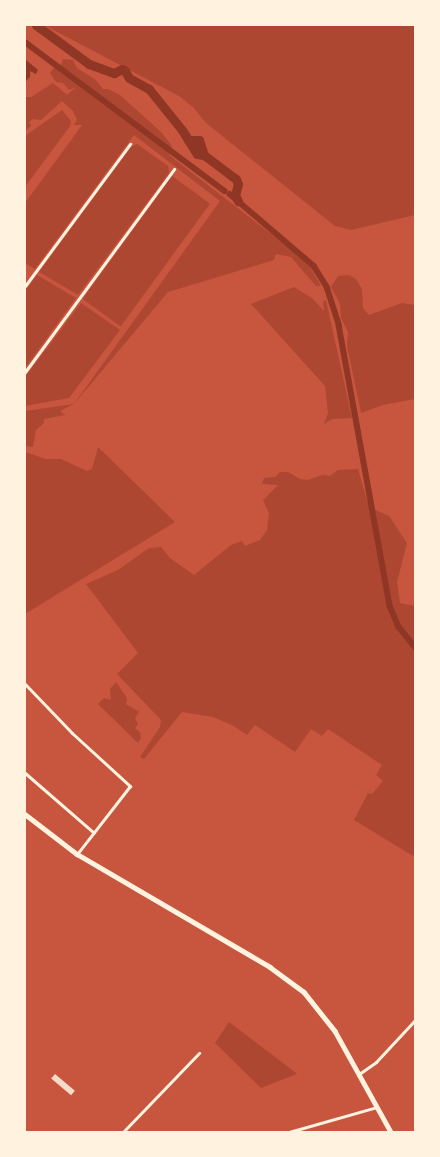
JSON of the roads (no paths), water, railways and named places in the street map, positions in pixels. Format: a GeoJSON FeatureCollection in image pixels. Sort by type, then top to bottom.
{"type":"FeatureCollection","features":[{"type":"Feature","properties":{"kind":"main road"},"geometry":{"type":"LineString","coordinates":[[25,814],[77,854],[298,986],[329,1022],[391,1132]]}},
{"type":"Feature","properties":{"kind":"street"},"geometry":{"type":"LineString","coordinates":[[25,286],[130,144]]}},
{"type":"Feature","properties":{"kind":"street"},"geometry":{"type":"LineString","coordinates":[[25,372],[174,169]]}},
{"type":"Feature","properties":{"kind":"street"},"geometry":{"type":"LineString","coordinates":[[25,684],[72,733],[130,786],[77,854]]}},
{"type":"Feature","properties":{"kind":"street"},"geometry":{"type":"LineString","coordinates":[[25,773],[94,833]]}},
{"type":"Feature","properties":{"kind":"street"},"geometry":{"type":"LineString","coordinates":[[359,1074],[376,1062],[415,1020]]}},
{"type":"Feature","properties":{"kind":"street"},"geometry":{"type":"LineString","coordinates":[[123,1132],[199,1053]]}},
{"type":"Feature","properties":{"kind":"street"},"geometry":{"type":"LineString","coordinates":[[289,1132],[377,1106]]}},
{"type":"Feature","properties":{"kind":"waterway"},"geometry":{"type":"LineString","coordinates":[[36,25],[89,64],[114,73],[122,69],[129,78],[149,89],[182,130],[197,154],[204,155],[236,179],[238,184],[235,195],[238,201]]}},
{"type":"Feature","properties":{"kind":"waterway"},"geometry":{"type":"LineString","coordinates":[[25,42],[225,191]]}},
{"type":"Feature","properties":{"kind":"waterway"},"geometry":{"type":"LineString","coordinates":[[188,140],[199,140],[204,155]]}},
{"type":"Feature","properties":{"kind":"waterway"},"geometry":{"type":"LineString","coordinates":[[230,194],[314,266],[327,287],[339,325],[390,606],[399,627],[415,647]]}}]}
